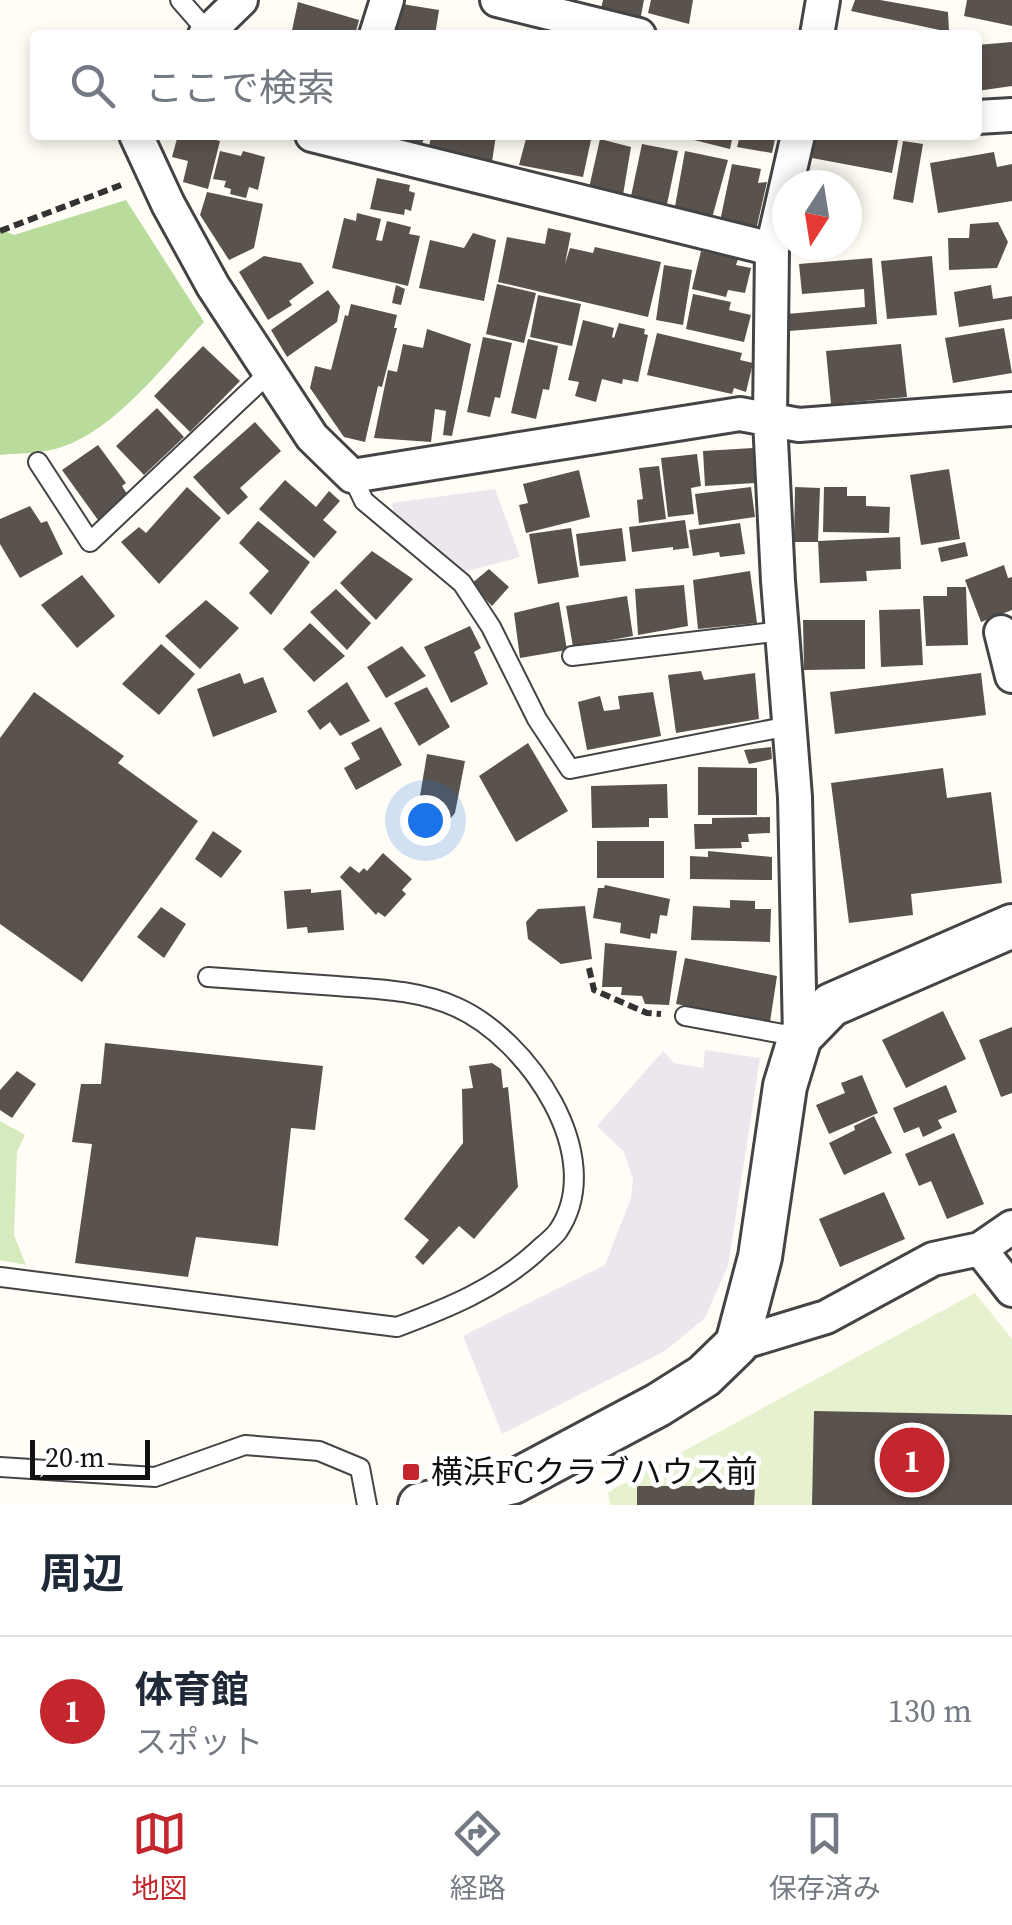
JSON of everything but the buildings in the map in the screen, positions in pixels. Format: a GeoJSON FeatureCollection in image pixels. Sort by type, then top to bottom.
{"type":"FeatureCollection","features":[{"type":"Feature","properties":{"kind":"street"},"geometry":{"type":"LineString","coordinates":[[210,30],[241,0]]}},
{"type":"Feature","properties":{"kind":"street"},"geometry":{"type":"LineString","coordinates":[[378,30],[387,0]]}},
{"type":"Feature","properties":{"kind":"street"},"geometry":{"type":"LineString","coordinates":[[497,0],[620,30]]}},
{"type":"Feature","properties":{"kind":"street"},"geometry":{"type":"LineString","coordinates":[[818,30],[823,0]]}},
{"type":"Feature","properties":{"kind":"street"},"geometry":{"type":"LineString","coordinates":[[982,116],[1012,115]]}},
{"type":"Feature","properties":{"kind":"street"},"geometry":{"type":"LineString","coordinates":[[138,140],[214,286],[312,438],[352,476],[740,414],[799,425],[1012,409]]}},
{"type":"Feature","properties":{"kind":"street"},"geometry":{"type":"LineString","coordinates":[[342,140],[772,249],[770,420],[795,797],[800,1037],[784,1086],[760,1257],[737,1344]]}},
{"type":"Feature","properties":{"kind":"street"},"geometry":{"type":"LineString","coordinates":[[790,170],[797,140]]}},
{"type":"Feature","properties":{"kind":"street"},"geometry":{"type":"LineString","coordinates":[[1001,632],[1012,676]]}},
{"type":"Feature","properties":{"kind":"street"},"geometry":{"type":"LineString","coordinates":[[800,1037],[830,1005],[1012,926]]}},
{"type":"Feature","properties":{"kind":"street"},"geometry":{"type":"LineString","coordinates":[[420,1505],[513,1482],[658,1405],[704,1376],[737,1344],[826,1317],[933,1259],[980,1249],[1012,1227]]}},
{"type":"Feature","properties":{"kind":"street"},"geometry":{"type":"LineString","coordinates":[[980,1249],[1012,1290]]}},
{"type":"Feature","properties":{"kind":"lane"},"geometry":{"type":"LineString","coordinates":[[180,0],[203,30]]}},
{"type":"Feature","properties":{"kind":"lane"},"geometry":{"type":"LineString","coordinates":[[38,462],[90,542],[271,370]]}},
{"type":"Feature","properties":{"kind":"lane"},"geometry":{"type":"LineString","coordinates":[[352,476],[364,501],[462,583],[492,627],[537,720],[570,768],[790,726]]}},
{"type":"Feature","properties":{"kind":"lane"},"geometry":{"type":"LineString","coordinates":[[572,656],[782,632]]}},
{"type":"Feature","properties":{"kind":"lane"},"geometry":{"type":"LineString","coordinates":[[0,1278],[396,1327],[452,1307],[510,1275],[558,1232],[570,1203],[575,1175],[558,1109],[537,1074],[505,1041],[460,1008],[414,992],[208,977]]}},
{"type":"Feature","properties":{"kind":"lane"},"geometry":{"type":"LineString","coordinates":[[685,1016],[800,1037]]}},
{"type":"Feature","properties":{"kind":"lane"},"geometry":{"type":"LineString","coordinates":[[0,1467],[155,1477],[245,1445],[318,1451],[360,1468],[367,1505]]}},
{"type":"Feature","properties":{"kind":"path"},"geometry":{"type":"LineString","coordinates":[[0,231],[154,173]]}},
{"type":"Feature","properties":{"kind":"path"},"geometry":{"type":"LineString","coordinates":[[589,968],[594,990],[647,1013],[685,1016]]}},
{"type":"Feature","properties":{"kind":"shaded area"},"geometry":{"type":"Polygon","coordinates":[[[495,489],[520,557],[464,572],[394,515],[392,503],[495,489]]]}},
{"type":"Feature","properties":{"kind":"shaded area"},"geometry":{"type":"Polygon","coordinates":[[[705,1050],[760,1058],[728,1266],[705,1318],[665,1351],[502,1434],[463,1336],[605,1265],[631,1198],[633,1179],[624,1152],[597,1126],[663,1051],[674,1063],[703,1068],[705,1050]]]}},
{"type":"Feature","properties":{"kind":"green space"},"geometry":{"type":"Polygon","coordinates":[[[126,200],[204,322],[136,396],[97,429],[55,449],[0,455],[0,229],[14,235],[126,200]]]}},
{"type":"Feature","properties":{"kind":"green space"},"geometry":{"type":"Polygon","coordinates":[[[0,1121],[25,1135],[17,1152],[14,1235],[26,1265],[0,1260],[0,1121]]]}},
{"type":"Feature","properties":{"kind":"green space"},"geometry":{"type":"Polygon","coordinates":[[[975,1293],[1012,1339],[1012,1505],[610,1505],[608,1492],[975,1293]]]}},
{"type":"Feature","properties":{"kind":"place","name":"体育館"},"geometry":{"type":"Point","coordinates":[912,1460]}},
{"type":"Feature","properties":{"kind":"place","name":"横浜FCクラブハウス前"},"geometry":{"type":"Point","coordinates":[411,1472]}}]}
